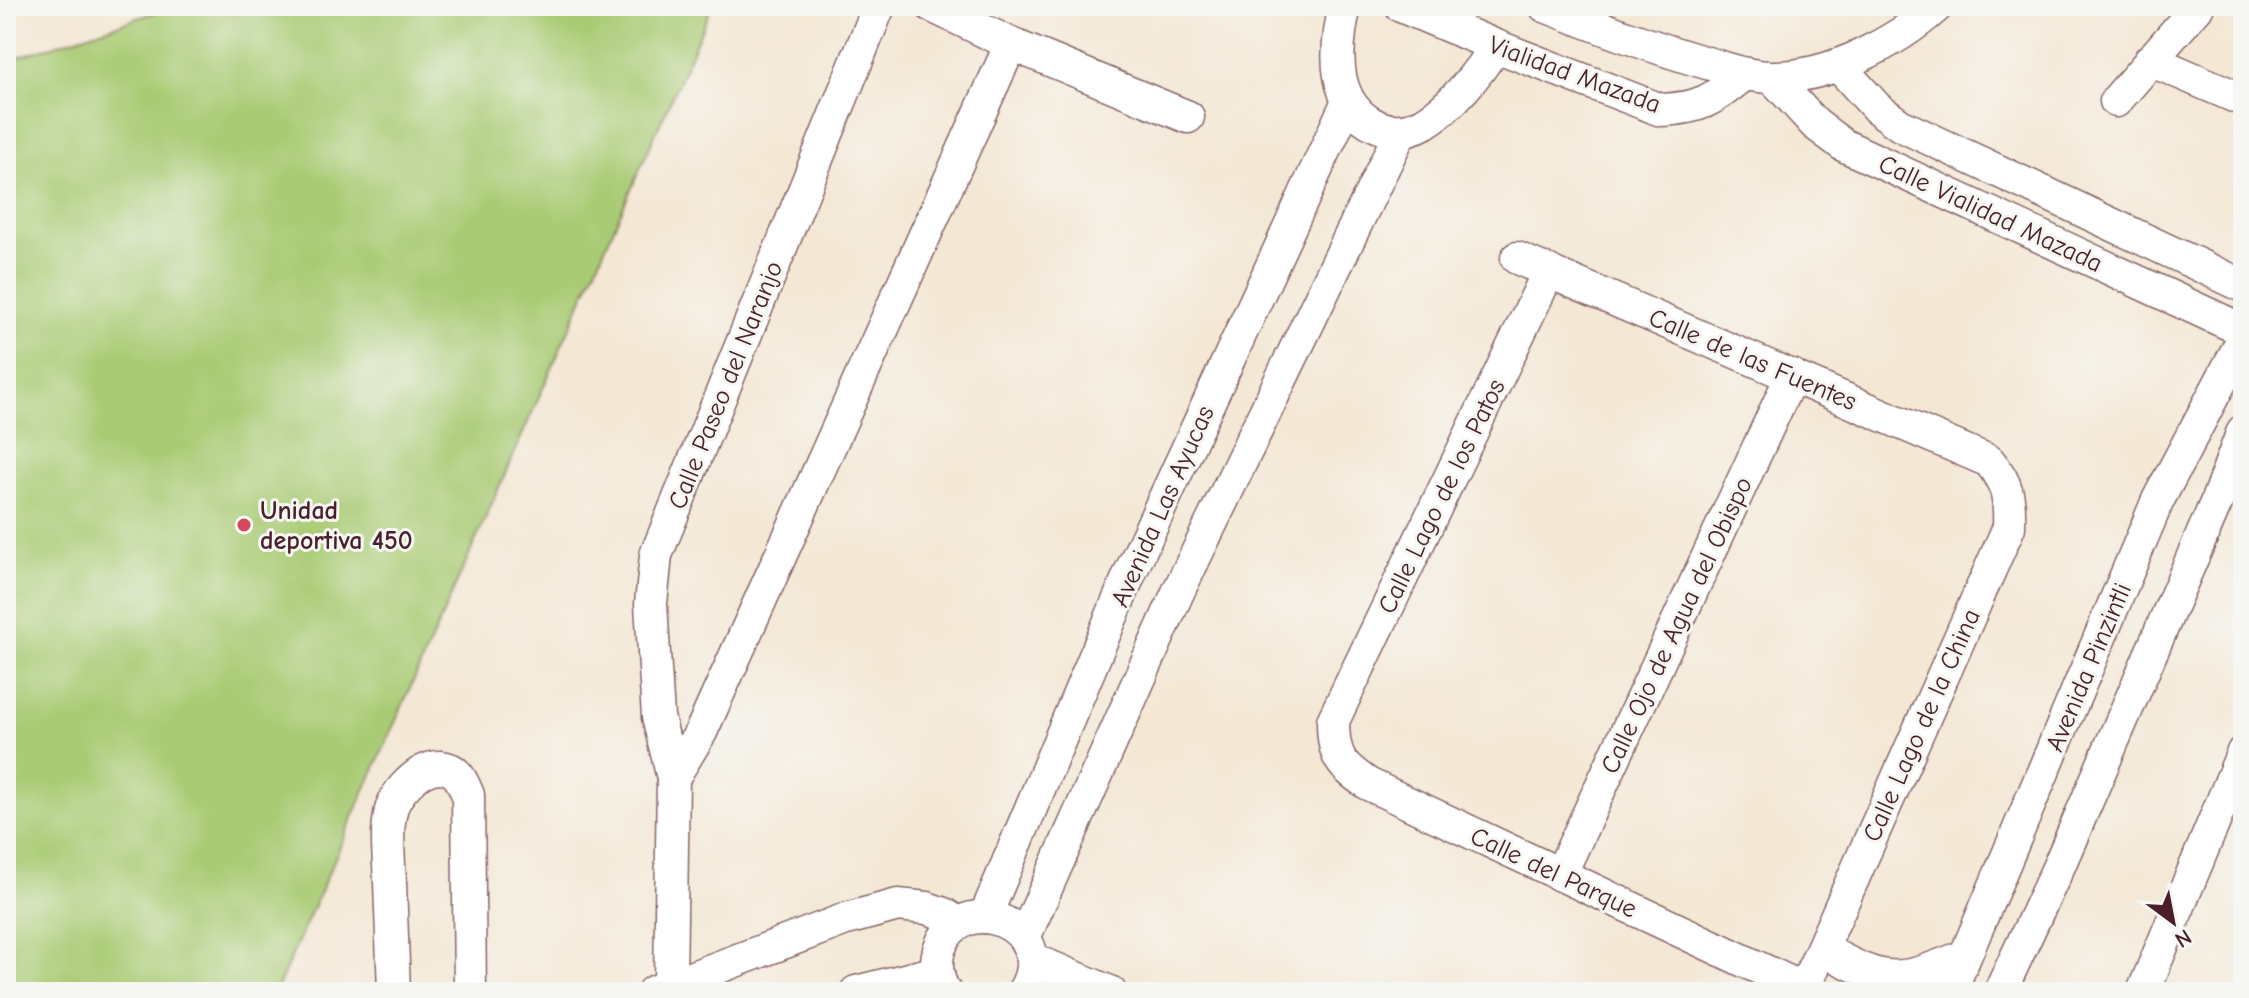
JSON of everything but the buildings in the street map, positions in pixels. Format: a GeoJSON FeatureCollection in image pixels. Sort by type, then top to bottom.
{"type":"FeatureCollection","features":[{"type":"Feature","properties":{"kind":"street","name":"Calle Paseo del Naranjo"},"geometry":{"type":"LineString","coordinates":[[661,989],[673,778],[658,717],[651,604],[656,555],[879,6]]}},
{"type":"Feature","properties":{"kind":"street"},"geometry":{"type":"LineString","coordinates":[[932,6],[1011,44],[1188,117]]}},
{"type":"Feature","properties":{"kind":"street"},"geometry":{"type":"LineString","coordinates":[[1345,6],[1337,42],[1337,60],[1348,101],[1361,118],[1382,128],[1401,131],[1424,123],[1478,73],[1496,46]]}},
{"type":"Feature","properties":{"kind":"street","name":"Vialidad Mazada"},"geometry":{"type":"LineString","coordinates":[[1401,6],[1661,110],[1688,109],[1759,76]]}},
{"type":"Feature","properties":{"kind":"street"},"geometry":{"type":"LineString","coordinates":[[1545,6],[1643,45],[1759,76],[1838,65],[1870,52],[1923,19],[1937,6]]}},
{"type":"Feature","properties":{"kind":"street"},"geometry":{"type":"LineString","coordinates":[[2116,101],[2198,6]]}},
{"type":"Feature","properties":{"kind":"street"},"geometry":{"type":"LineString","coordinates":[[673,778],[701,732],[1011,44]]}},
{"type":"Feature","properties":{"kind":"street"},"geometry":{"type":"LineString","coordinates":[[2150,60],[2243,100]]}},
{"type":"Feature","properties":{"kind":"street","name":"Calle Vialidad Mazada"},"geometry":{"type":"LineString","coordinates":[[1838,65],[1867,99],[1900,125],[2241,282]]}},
{"type":"Feature","properties":{"kind":"street","name":"Calle Vialidad Mazada"},"geometry":{"type":"LineString","coordinates":[[1759,76],[1843,145],[2236,340]]}},
{"type":"Feature","properties":{"kind":"street","name":"Avenida Las Ayucas"},"geometry":{"type":"LineString","coordinates":[[941,982],[937,959],[940,945],[948,933],[972,920],[1348,101]]}},
{"type":"Feature","properties":{"kind":"street","name":"Avenida Las Ayucas"},"geometry":{"type":"LineString","coordinates":[[1023,992],[1032,972],[1028,948],[1179,590],[1401,131]]}},
{"type":"Feature","properties":{"kind":"street","name":"Calle de las Fuentes"},"geometry":{"type":"LineString","coordinates":[[1517,258],[1989,461]]}},
{"type":"Feature","properties":{"kind":"street","name":"Calle Lago de los Patos"},"geometry":{"type":"LineString","coordinates":[[1333,721],[1549,271]]}},
{"type":"Feature","properties":{"kind":"street","name":"Avenida Pinzintli"},"geometry":{"type":"LineString","coordinates":[[1950,992],[2158,500],[2236,340],[2227,308],[2231,295],[2241,282]]}},
{"type":"Feature","properties":{"kind":"street","name":"Calle Ojo de Agua del Obispo"},"geometry":{"type":"LineString","coordinates":[[1560,875],[1792,375]]}},
{"type":"Feature","properties":{"kind":"street","name":"Avenida Pinzintli"},"geometry":{"type":"LineString","coordinates":[[2000,992],[2058,868],[2216,503],[2243,431]]}},
{"type":"Feature","properties":{"kind":"street","name":"Calle Lago de la China"},"geometry":{"type":"LineString","coordinates":[[1807,991],[1822,949],[2009,527],[2010,502],[2003,479],[1989,461]]}},
{"type":"Feature","properties":{"kind":"street"},"geometry":{"type":"LineString","coordinates":[[1130,573],[1179,590]]}},
{"type":"Feature","properties":{"kind":"street","name":"Calle del Parque"},"geometry":{"type":"LineString","coordinates":[[1333,721],[1333,744],[1338,757],[1348,770],[1368,784],[1807,991]]}},
{"type":"Feature","properties":{"kind":"street"},"geometry":{"type":"LineString","coordinates":[[2143,992],[2243,752]]}},
{"type":"Feature","properties":{"kind":"street"},"geometry":{"type":"LineString","coordinates":[[394,992],[388,844],[390,811],[401,791],[416,776],[437,767],[452,769],[461,778],[468,795],[470,992]]}},
{"type":"Feature","properties":{"kind":"street"},"geometry":{"type":"LineString","coordinates":[[2011,848],[2058,868]]}},
{"type":"Feature","properties":{"kind":"street"},"geometry":{"type":"LineString","coordinates":[[661,989],[846,919],[898,905],[927,908],[972,920],[1001,919],[1014,926],[1028,948],[1110,992]]}},
{"type":"Feature","properties":{"kind":"street"},"geometry":{"type":"LineString","coordinates":[[1822,949],[1862,969],[1886,976],[1910,975],[1964,957]]}},
{"type":"Feature","properties":{"kind":"street"},"geometry":{"type":"LineString","coordinates":[[856,992],[941,982]]}},
{"type":"Feature","properties":{"kind":"green space","name":"Unidad deportiva 450"},"geometry":{"type":"Polygon","coordinates":[[[175,6],[712,6],[277,989],[272,992],[6,992],[6,61],[175,6]]]}},
{"type":"Feature","properties":{"kind":"place","name":"Unidad deportiva 450"},"geometry":{"type":"Point","coordinates":[244,525]}}]}
